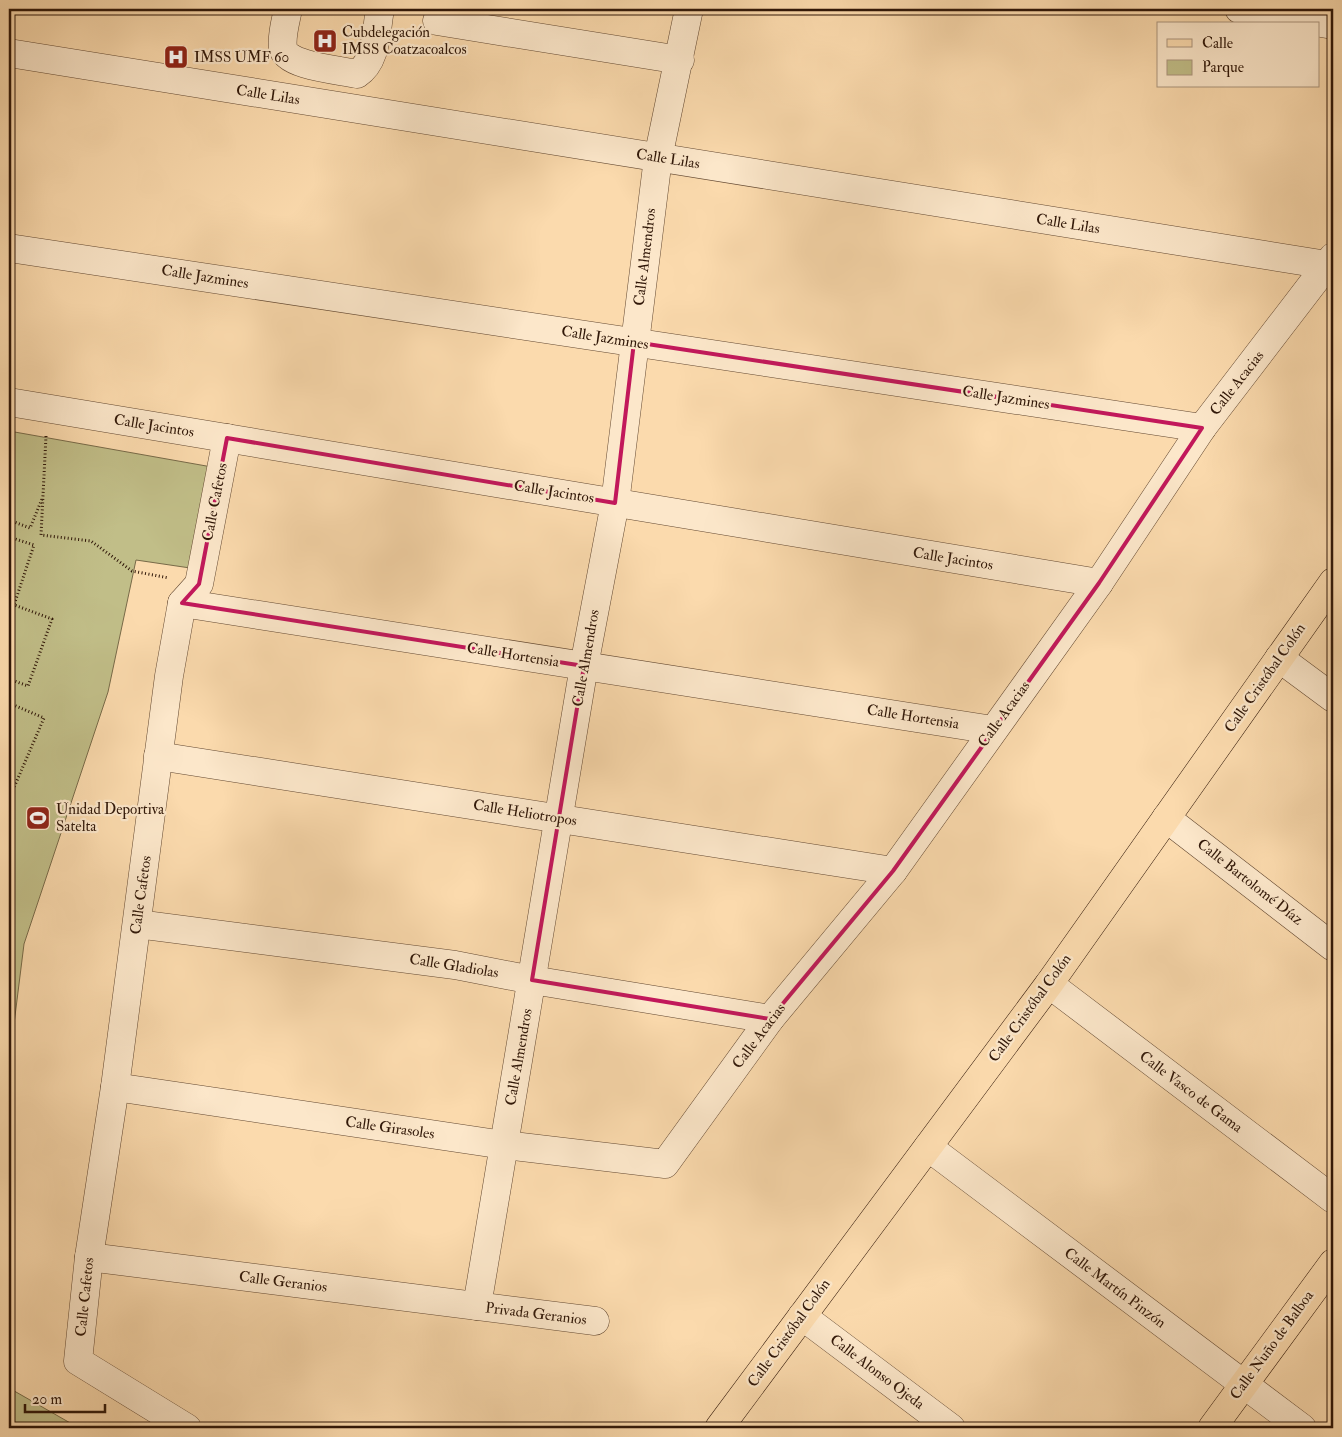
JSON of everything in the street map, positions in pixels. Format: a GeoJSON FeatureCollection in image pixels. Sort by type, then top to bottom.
{"type":"FeatureCollection","features":[{"type":"Feature","properties":{"kind":"main road","name":"Calle Cristóbal Colón"},"geometry":{"type":"LineString","coordinates":[[719,1428],[1049,984],[1333,582]]}},
{"type":"Feature","properties":{"kind":"main road","name":"Calle Nuño de Balboa"},"geometry":{"type":"LineString","coordinates":[[1212,1428],[1333,1263]]}},
{"type":"Feature","properties":{"kind":"street"},"geometry":{"type":"LineString","coordinates":[[288,9],[282,45],[284,54],[293,61],[357,74],[366,68],[372,55],[380,9]]}},
{"type":"Feature","properties":{"kind":"street","name":"Calle Almendros"},"geometry":{"type":"LineString","coordinates":[[477,1306],[584,666],[615,503],[658,158],[680,60],[689,9]]}},
{"type":"Feature","properties":{"kind":"street"},"geometry":{"type":"LineString","coordinates":[[1239,9],[1333,24]]}},
{"type":"Feature","properties":{"kind":"street"},"geometry":{"type":"LineString","coordinates":[[437,21],[680,60]]}},
{"type":"Feature","properties":{"kind":"street","name":"Calle Lilas"},"geometry":{"type":"LineString","coordinates":[[9,53],[658,158],[1330,261]]}},
{"type":"Feature","properties":{"kind":"street","name":"Calle Jazmines"},"geometry":{"type":"LineString","coordinates":[[9,248],[1202,428]]}},
{"type":"Feature","properties":{"kind":"street","name":"Calle Acacias"},"geometry":{"type":"LineString","coordinates":[[665,1164],[770,1019],[893,871],[992,730],[1099,583],[1202,428],[1330,261]]}},
{"type":"Feature","properties":{"kind":"street","name":"Calle Jacintos"},"geometry":{"type":"LineString","coordinates":[[9,402],[1099,583]]}},
{"type":"Feature","properties":{"kind":"street","name":"Calle Cafetos"},"geometry":{"type":"LineString","coordinates":[[187,1428],[78,1361],[89,1257],[115,1087],[158,756],[190,594],[227,438]]}},
{"type":"Feature","properties":{"kind":"street","name":"Calle Hortensia"},"geometry":{"type":"LineString","coordinates":[[190,594],[584,666],[992,730]]}},
{"type":"Feature","properties":{"kind":"street"},"geometry":{"type":"LineString","coordinates":[[1279,658],[1333,698]]}},
{"type":"Feature","properties":{"kind":"street","name":"Calle Heliotropos"},"geometry":{"type":"LineString","coordinates":[[158,756],[893,871]]}},
{"type":"Feature","properties":{"kind":"street","name":"Calle Bartolomé Díaz"},"geometry":{"type":"LineString","coordinates":[[1166,818],[1333,947]]}},
{"type":"Feature","properties":{"kind":"street","name":"Calle Gladiolas"},"geometry":{"type":"LineString","coordinates":[[137,924],[456,965],[532,980],[770,1019]]}},
{"type":"Feature","properties":{"kind":"street","name":"Calle Vasco de Gama"},"geometry":{"type":"LineString","coordinates":[[1049,984],[1333,1199]]}},
{"type":"Feature","properties":{"kind":"street","name":"Calle Girasoles"},"geometry":{"type":"LineString","coordinates":[[115,1087],[504,1145],[665,1164]]}},
{"type":"Feature","properties":{"kind":"street","name":"Calle Martín Pinzón"},"geometry":{"type":"LineString","coordinates":[[928,1147],[1302,1428]]}},
{"type":"Feature","properties":{"kind":"street","name":"Calle Geranios"},"geometry":{"type":"LineString","coordinates":[[89,1257],[477,1306]]}},
{"type":"Feature","properties":{"kind":"street","name":"Privada Geranios"},"geometry":{"type":"LineString","coordinates":[[477,1306],[595,1321]]}},
{"type":"Feature","properties":{"kind":"street","name":"Calle Alonso Ojeda"},"geometry":{"type":"LineString","coordinates":[[802,1316],[952,1428]]}},
{"type":"Feature","properties":{"kind":"path"},"geometry":{"type":"LineString","coordinates":[[46,408],[41,535],[90,540],[132,571],[190,594]]}},
{"type":"Feature","properties":{"kind":"path"},"geometry":{"type":"LineString","coordinates":[[9,520],[30,528],[43,496]]}},
{"type":"Feature","properties":{"kind":"path"},"geometry":{"type":"LineString","coordinates":[[9,536],[34,546],[14,605]]}},
{"type":"Feature","properties":{"kind":"path"},"geometry":{"type":"LineString","coordinates":[[9,603],[52,619],[28,686],[9,679]]}},
{"type":"Feature","properties":{"kind":"path"},"geometry":{"type":"LineString","coordinates":[[9,703],[44,718],[9,799]]}},
{"type":"Feature","properties":{"kind":"highlighted area"},"geometry":{"type":"Polygon","coordinates":[[[634,342],[1202,428],[1099,583],[893,871],[770,1019],[532,980],[584,666],[182,603],[199,584],[227,438],[615,503],[634,342]]]}},
{"type":"Feature","properties":{"kind":"green space","name":"Unidad Deportiva Satelta"},"geometry":{"type":"Polygon","coordinates":[[[9,431],[212,467],[197,569],[136,560],[108,692],[24,944],[9,1064],[9,431]]]}},
{"type":"Feature","properties":{"kind":"green space"},"geometry":{"type":"Polygon","coordinates":[[[9,1388],[79,1428],[9,1428],[9,1388]]]}},
{"type":"Feature","properties":{"kind":"place","name":"Cubdelegación IMSS Coatzacoalcos"},"geometry":{"type":"Point","coordinates":[325,41]}},
{"type":"Feature","properties":{"kind":"place","name":"IMSS UMF 60"},"geometry":{"type":"Point","coordinates":[176,57]}},
{"type":"Feature","properties":{"kind":"place","name":"Unidad Deportiva Satelta"},"geometry":{"type":"Point","coordinates":[38,818]}}]}
